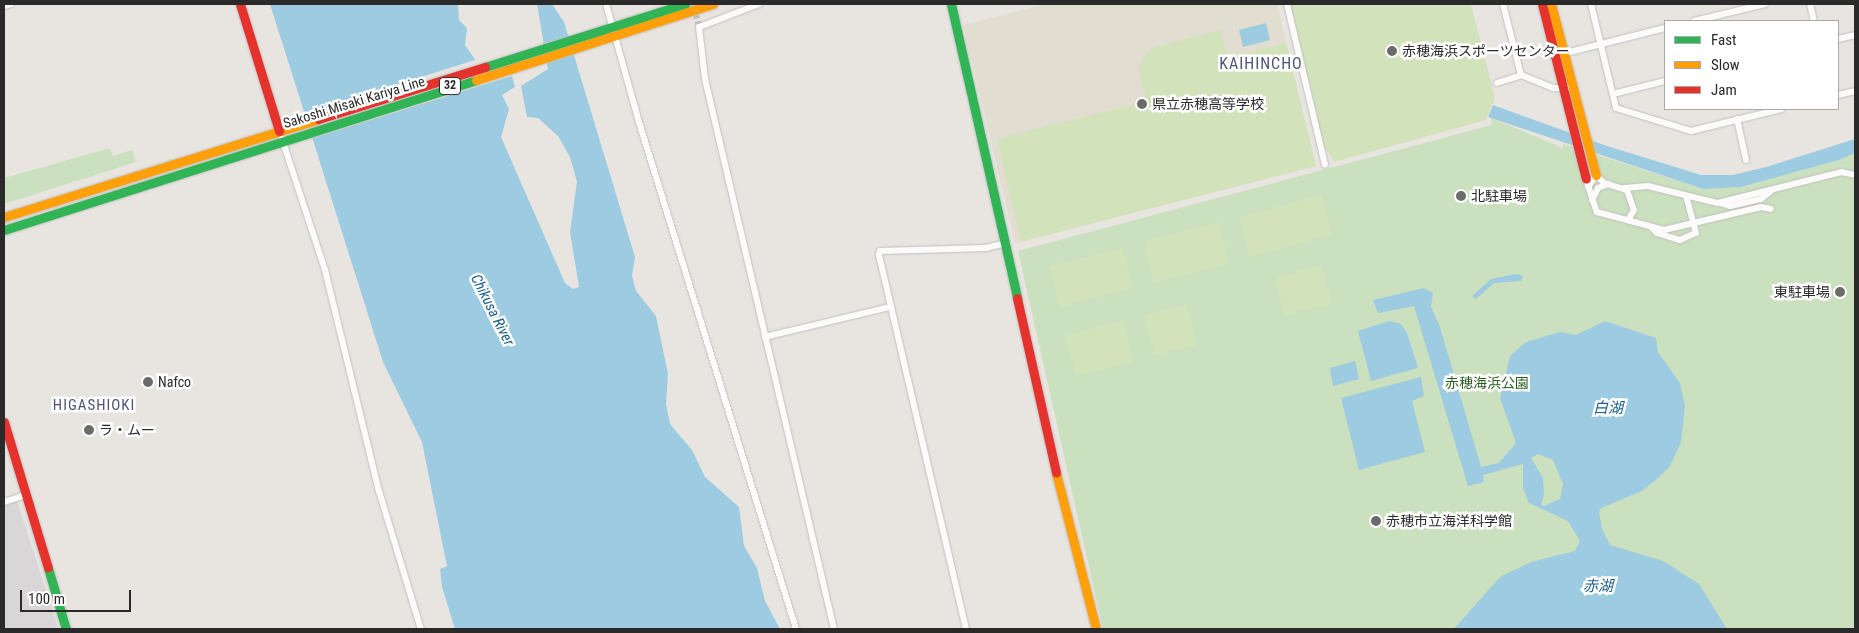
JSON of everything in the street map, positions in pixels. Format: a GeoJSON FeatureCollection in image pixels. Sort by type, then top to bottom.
{"type":"FeatureCollection","features":[{"type":"Feature","properties":{"kind":"street"},"geometry":{"type":"LineString","coordinates":[[4,6],[11,4]]}},
{"type":"Feature","properties":{"kind":"street"},"geometry":{"type":"LineString","coordinates":[[240,4],[284,134],[325,270],[380,491],[421,629]]}},
{"type":"Feature","properties":{"kind":"street"},"geometry":{"type":"LineString","coordinates":[[606,4],[612,31],[642,131],[796,629]]}},
{"type":"Feature","properties":{"kind":"street","name":"Sakoshi Misaki Kariya Line"},"geometry":{"type":"LineString","coordinates":[[612,31],[685,4]]}},
{"type":"Feature","properties":{"kind":"street","name":"Sakoshi Misaki Kariya Line"},"geometry":{"type":"LineString","coordinates":[[4,217],[284,134],[612,31],[713,4]]}},
{"type":"Feature","properties":{"kind":"street"},"geometry":{"type":"LineString","coordinates":[[759,4],[699,27],[705,79],[834,629]]}},
{"type":"Feature","properties":{"kind":"street"},"geometry":{"type":"LineString","coordinates":[[951,4],[1006,243],[1050,448],[1096,629]]}},
{"type":"Feature","properties":{"kind":"street"},"geometry":{"type":"LineString","coordinates":[[1287,4],[1325,165]]}},
{"type":"Feature","properties":{"kind":"street"},"geometry":{"type":"LineString","coordinates":[[1503,4],[1521,75]]}},
{"type":"Feature","properties":{"kind":"street"},"geometry":{"type":"LineString","coordinates":[[1542,4],[1568,89],[1575,133],[1592,202],[1600,214],[1664,230],[1761,207],[1770,209]]}},
{"type":"Feature","properties":{"kind":"street"},"geometry":{"type":"LineString","coordinates":[[1551,4],[1559,55]]}},
{"type":"Feature","properties":{"kind":"street"},"geometry":{"type":"LineString","coordinates":[[1591,4],[1616,108],[1691,131],[1778,110]]}},
{"type":"Feature","properties":{"kind":"street"},"geometry":{"type":"LineString","coordinates":[[1698,20],[1766,4]]}},
{"type":"Feature","properties":{"kind":"street"},"geometry":{"type":"LineString","coordinates":[[1810,4],[1814,20]]}},
{"type":"Feature","properties":{"kind":"street"},"geometry":{"type":"LineString","coordinates":[[1559,55],[1664,28]]}},
{"type":"Feature","properties":{"kind":"street"},"geometry":{"type":"LineString","coordinates":[[1839,40],[1855,35]]}},
{"type":"Feature","properties":{"kind":"street"},"geometry":{"type":"LineString","coordinates":[[1497,83],[1521,75],[1568,89]]}},
{"type":"Feature","properties":{"kind":"street"},"geometry":{"type":"LineString","coordinates":[[1613,94],[1664,81]]}},
{"type":"Feature","properties":{"kind":"street"},"geometry":{"type":"LineString","coordinates":[[1568,89],[1585,134],[1596,175],[1608,184],[1624,188],[1648,186],[1730,206],[1761,199],[1774,188],[1841,172],[1855,174]]}},
{"type":"Feature","properties":{"kind":"street"},"geometry":{"type":"LineString","coordinates":[[1839,95],[1855,91]]}},
{"type":"Feature","properties":{"kind":"street"},"geometry":{"type":"LineString","coordinates":[[1737,120],[1746,160]]}},
{"type":"Feature","properties":{"kind":"street","name":"Sakoshi Misaki Kariya Line"},"geometry":{"type":"LineString","coordinates":[[4,230],[284,134]]}},
{"type":"Feature","properties":{"kind":"street"},"geometry":{"type":"LineString","coordinates":[[1587,182],[1596,175]]}},
{"type":"Feature","properties":{"kind":"street"},"geometry":{"type":"LineString","coordinates":[[1592,202],[1598,188],[1608,184]]}},
{"type":"Feature","properties":{"kind":"street"},"geometry":{"type":"LineString","coordinates":[[1624,188],[1634,210],[1628,220]]}},
{"type":"Feature","properties":{"kind":"street"},"geometry":{"type":"LineString","coordinates":[[1650,226],[1658,233],[1680,240],[1696,233],[1695,223],[1686,196]]}},
{"type":"Feature","properties":{"kind":"street"},"geometry":{"type":"LineString","coordinates":[[966,629],[890,308],[880,250],[986,248],[1006,243]]}},
{"type":"Feature","properties":{"kind":"street"},"geometry":{"type":"LineString","coordinates":[[766,337],[890,308]]}},
{"type":"Feature","properties":{"kind":"street"},"geometry":{"type":"LineString","coordinates":[[4,422],[24,495],[66,629]]}},
{"type":"Feature","properties":{"kind":"street"},"geometry":{"type":"LineString","coordinates":[[4,502],[24,495]]}},
{"type":"Feature","properties":{"kind":"shaded area","name":"県立赤穂高等学校"},"geometry":{"type":"Polygon","coordinates":[[[1045,4],[1277,4],[1316,166],[1015,243],[963,25],[1045,4]]]}},
{"type":"Feature","properties":{"kind":"shaded area"},"geometry":{"type":"Polygon","coordinates":[[[17,501],[58,629],[4,629],[4,506],[17,501]]]}},
{"type":"Feature","properties":{"kind":"green space","name":"赤穂海浜スポーツセンター"},"geometry":{"type":"Polygon","coordinates":[[[1290,4],[1471,4],[1495,98],[1486,120],[1334,162],[1323,145],[1290,4]]]}},
{"type":"Feature","properties":{"kind":"green space"},"geometry":{"type":"Polygon","coordinates":[[[1220,30],[1228,58],[1286,43],[1316,166],[1021,242],[997,139],[1146,101],[1138,68],[1149,49],[1220,30]]]}},
{"type":"Feature","properties":{"kind":"green space","name":"赤穂海浜公園"},"geometry":{"type":"Polygon","coordinates":[[[1491,118],[1563,148],[1563,144],[1703,189],[1741,187],[1839,160],[1855,153],[1855,629],[1103,629],[1018,251],[1492,125],[1491,118]]]}},
{"type":"Feature","properties":{"kind":"green space"},"geometry":{"type":"Polygon","coordinates":[[[110,148],[113,156],[132,150],[136,162],[4,204],[4,178],[110,148]]]}},
{"type":"Feature","properties":{"kind":"green space"},"geometry":{"type":"Polygon","coordinates":[[[1322,195],[1332,234],[1250,257],[1239,217],[1322,195]]]}},
{"type":"Feature","properties":{"kind":"green space"},"geometry":{"type":"Polygon","coordinates":[[[1219,222],[1229,263],[1154,283],[1144,241],[1219,222]]]}},
{"type":"Feature","properties":{"kind":"green space"},"geometry":{"type":"Polygon","coordinates":[[[1122,248],[1133,288],[1060,307],[1049,266],[1122,248]]]}},
{"type":"Feature","properties":{"kind":"green space"},"geometry":{"type":"Polygon","coordinates":[[[1322,265],[1332,303],[1285,315],[1274,278],[1322,265]]]}},
{"type":"Feature","properties":{"kind":"green space"},"geometry":{"type":"Polygon","coordinates":[[[1186,304],[1197,345],[1155,355],[1144,316],[1186,304]]]}},
{"type":"Feature","properties":{"kind":"green space"},"geometry":{"type":"Polygon","coordinates":[[[1123,320],[1133,362],[1076,375],[1065,336],[1123,320]]]}},
{"type":"Feature","properties":{"kind":"water","name":"Chikusa River"},"geometry":{"type":"Polygon","coordinates":[[[270,4],[458,4],[459,20],[467,28],[465,45],[476,61],[510,69],[515,87],[502,95],[509,109],[501,137],[565,283],[573,289],[579,287],[570,232],[577,182],[570,157],[558,136],[538,118],[527,117],[521,86],[548,69],[537,4],[552,4],[564,22],[635,257],[632,276],[636,291],[656,316],[668,374],[666,404],[670,424],[692,450],[705,477],[739,507],[744,546],[757,568],[765,601],[780,629],[455,629],[442,587],[440,569],[447,566],[422,442],[383,362],[270,4]]]}},
{"type":"Feature","properties":{"kind":"water"},"geometry":{"type":"Polygon","coordinates":[[[1266,23],[1270,40],[1243,47],[1239,30],[1266,23]]]}},
{"type":"Feature","properties":{"kind":"water"},"geometry":{"type":"Polygon","coordinates":[[[1493,105],[1604,145],[1701,175],[1733,175],[1766,167],[1855,139],[1855,153],[1839,160],[1741,187],[1703,189],[1488,117],[1493,105]]]}},
{"type":"Feature","properties":{"kind":"water"},"geometry":{"type":"Polygon","coordinates":[[[1516,274],[1523,276],[1521,281],[1494,283],[1476,299],[1472,296],[1491,279],[1516,274]]]}},
{"type":"Feature","properties":{"kind":"water"},"geometry":{"type":"Polygon","coordinates":[[[1424,288],[1433,293],[1431,307],[1440,327],[1481,467],[1499,463],[1516,443],[1500,398],[1510,356],[1526,342],[1560,332],[1576,335],[1605,321],[1656,338],[1658,352],[1680,383],[1685,406],[1681,442],[1670,466],[1659,477],[1642,491],[1601,508],[1599,512],[1602,529],[1610,545],[1663,561],[1699,584],[1727,629],[1454,629],[1500,577],[1531,562],[1575,551],[1580,541],[1568,521],[1529,503],[1523,488],[1523,464],[1483,475],[1484,482],[1468,486],[1414,306],[1378,313],[1373,300],[1424,288]],[[1538,454],[1531,458],[1543,478],[1544,495],[1541,505],[1544,506],[1560,499],[1563,484],[1553,460],[1538,454]]]}},
{"type":"Feature","properties":{"kind":"water"},"geometry":{"type":"Polygon","coordinates":[[[1389,321],[1401,324],[1407,333],[1418,368],[1371,381],[1358,331],[1389,321]]]}},
{"type":"Feature","properties":{"kind":"water"},"geometry":{"type":"Polygon","coordinates":[[[1355,361],[1359,379],[1333,386],[1330,368],[1355,361]]]}},
{"type":"Feature","properties":{"kind":"water"},"geometry":{"type":"Polygon","coordinates":[[[1421,377],[1424,396],[1412,401],[1425,452],[1359,470],[1341,398],[1421,377]]]}},
{"type":"Feature","properties":{"kind":"pier"},"geometry":{"type":"Polygon","coordinates":[[[478,59],[511,67],[515,75],[310,139],[302,115],[478,59]]]}},
{"type":"Feature","properties":{"kind":"tunnel"},"geometry":{"type":"LineString","coordinates":[[693,4],[699,27]]}},
{"type":"Feature","properties":{"kind":"traffic: fast"},"geometry":{"type":"LineString","coordinates":[[485,67],[685,4]]}},
{"type":"Feature","properties":{"kind":"traffic: fast"},"geometry":{"type":"LineString","coordinates":[[951,4],[1017,298]]}},
{"type":"Feature","properties":{"kind":"traffic: fast"},"geometry":{"type":"LineString","coordinates":[[4,230],[476,80]]}},
{"type":"Feature","properties":{"kind":"traffic: fast"},"geometry":{"type":"LineString","coordinates":[[48,568],[66,629]]}},
{"type":"Feature","properties":{"kind":"traffic: slow"},"geometry":{"type":"LineString","coordinates":[[476,80],[713,4]]}},
{"type":"Feature","properties":{"kind":"traffic: slow"},"geometry":{"type":"LineString","coordinates":[[1551,4],[1596,175]]}},
{"type":"Feature","properties":{"kind":"traffic: slow"},"geometry":{"type":"LineString","coordinates":[[4,217],[318,119]]}},
{"type":"Feature","properties":{"kind":"traffic: slow"},"geometry":{"type":"LineString","coordinates":[[1056,473],[1096,629]]}},
{"type":"Feature","properties":{"kind":"traffic: jam"},"geometry":{"type":"LineString","coordinates":[[240,4],[279,131]]}},
{"type":"Feature","properties":{"kind":"traffic: jam"},"geometry":{"type":"LineString","coordinates":[[1542,4],[1586,179]]}},
{"type":"Feature","properties":{"kind":"traffic: jam"},"geometry":{"type":"LineString","coordinates":[[318,119],[485,67]]}},
{"type":"Feature","properties":{"kind":"traffic: jam"},"geometry":{"type":"LineString","coordinates":[[1017,298],[1056,473]]}},
{"type":"Feature","properties":{"kind":"traffic: jam"},"geometry":{"type":"LineString","coordinates":[[4,422],[48,568]]}},
{"type":"Feature","properties":{"kind":"place","name":"赤穂海浜スポーツセンター"},"geometry":{"type":"Point","coordinates":[1392,51]}},
{"type":"Feature","properties":{"kind":"place","name":"県立赤穂高等学校"},"geometry":{"type":"Point","coordinates":[1142,104]}},
{"type":"Feature","properties":{"kind":"place","name":"北駐車場"},"geometry":{"type":"Point","coordinates":[1461,196]}},
{"type":"Feature","properties":{"kind":"place","name":"東駐車場"},"geometry":{"type":"Point","coordinates":[1840,292]}},
{"type":"Feature","properties":{"kind":"place","name":"Nafco"},"geometry":{"type":"Point","coordinates":[148,382]}},
{"type":"Feature","properties":{"kind":"place","name":"ラ・ムー"},"geometry":{"type":"Point","coordinates":[89,430]}},
{"type":"Feature","properties":{"kind":"place","name":"赤穂市立海洋科学館"},"geometry":{"type":"Point","coordinates":[1376,521]}},
{"type":"Feature","properties":{"kind":"district","name":"KAIHINCHO"},"geometry":{"type":"Point","coordinates":[1261,64]}},
{"type":"Feature","properties":{"kind":"district","name":"HIGASHIOKI"},"geometry":{"type":"Point","coordinates":[94,406]}},
{"type":"Feature","properties":{"kind":"water label","name":"白湖"},"geometry":{"type":"Point","coordinates":[1608,409]}},
{"type":"Feature","properties":{"kind":"water label","name":"赤湖"},"geometry":{"type":"Point","coordinates":[1598,587]}}]}
